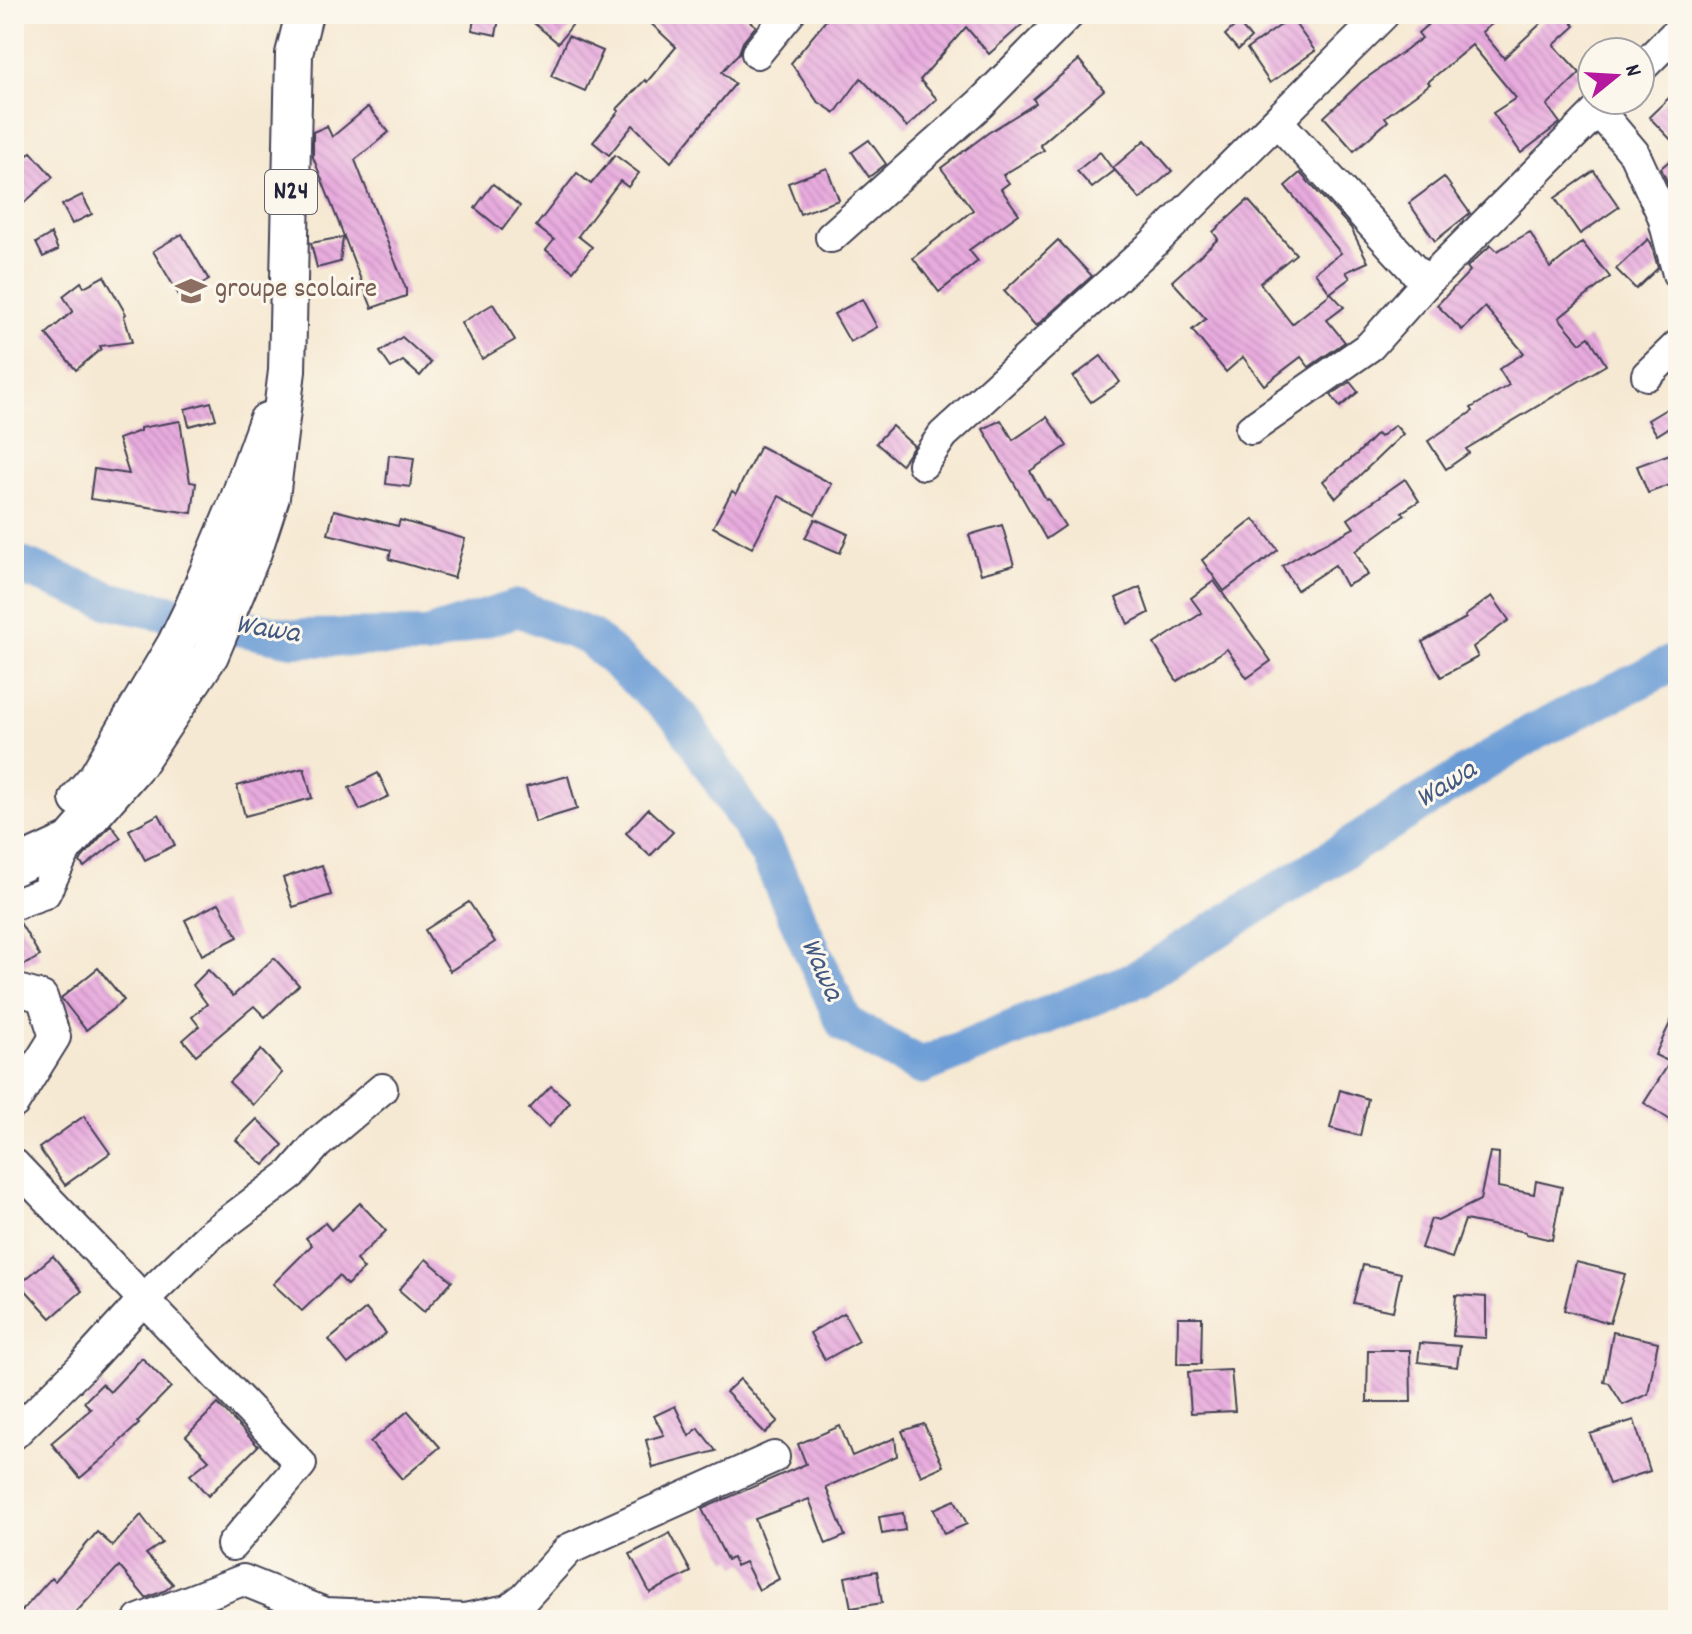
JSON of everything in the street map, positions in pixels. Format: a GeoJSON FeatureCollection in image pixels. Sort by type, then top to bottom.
{"type":"FeatureCollection","features":[{"type":"Feature","properties":{"kind":"main road","name":"N24"},"geometry":{"type":"LineString","coordinates":[[14,867],[97,777],[175,645],[210,611],[253,552],[271,497],[287,371],[294,54],[304,14]]}},
{"type":"Feature","properties":{"kind":"main road","name":"N24"},"geometry":{"type":"LineString","coordinates":[[14,867],[70,841],[138,763],[210,655],[210,611]]}},
{"type":"Feature","properties":{"kind":"street"},"geometry":{"type":"LineString","coordinates":[[757,53],[789,14]]}},
{"type":"Feature","properties":{"kind":"street"},"geometry":{"type":"LineString","coordinates":[[831,237],[980,104],[1069,14]]}},
{"type":"Feature","properties":{"kind":"street"},"geometry":{"type":"LineString","coordinates":[[923,464],[943,435],[1154,243],[1384,14]]}},
{"type":"Feature","properties":{"kind":"street"},"geometry":{"type":"LineString","coordinates":[[1656,53],[1678,31]]}},
{"type":"Feature","properties":{"kind":"street"},"geometry":{"type":"LineString","coordinates":[[1251,429],[1370,346],[1426,283],[1592,116]]}},
{"type":"Feature","properties":{"kind":"street"},"geometry":{"type":"LineString","coordinates":[[1610,116],[1634,153],[1663,216],[1678,274]]}},
{"type":"Feature","properties":{"kind":"street"},"geometry":{"type":"LineString","coordinates":[[1277,121],[1426,283]]}},
{"type":"Feature","properties":{"kind":"street"},"geometry":{"type":"LineString","coordinates":[[1647,375],[1678,345]]}},
{"type":"Feature","properties":{"kind":"street"},"geometry":{"type":"LineString","coordinates":[[14,904],[45,893],[70,841]]}},
{"type":"Feature","properties":{"kind":"street"},"geometry":{"type":"LineString","coordinates":[[14,989],[42,997],[55,1037],[14,1103]]}},
{"type":"Feature","properties":{"kind":"street"},"geometry":{"type":"LineString","coordinates":[[14,1434],[209,1236],[291,1174],[317,1144],[382,1089]]}},
{"type":"Feature","properties":{"kind":"street"},"geometry":{"type":"LineString","coordinates":[[14,1164],[301,1464],[232,1545]]}},
{"type":"Feature","properties":{"kind":"street"},"geometry":{"type":"LineString","coordinates":[[139,1620],[243,1580],[325,1613],[465,1619],[508,1610],[525,1597],[569,1549],[774,1457]]}},
{"type":"Feature","properties":{"kind":"building"},"geometry":{"type":"Polygon","coordinates":[[[475,14],[500,14],[496,35],[472,30],[475,14]]]}},
{"type":"Feature","properties":{"kind":"building"},"geometry":{"type":"Polygon","coordinates":[[[523,14],[560,14],[573,24],[558,43],[523,14]]]}},
{"type":"Feature","properties":{"kind":"building"},"geometry":{"type":"Polygon","coordinates":[[[641,14],[740,14],[756,26],[722,72],[735,84],[671,162],[633,125],[609,155],[593,142],[619,111],[617,109],[645,80],[647,82],[676,47],[641,14]]]}},
{"type":"Feature","properties":{"kind":"building"},"geometry":{"type":"Polygon","coordinates":[[[831,14],[1034,14],[989,54],[966,27],[920,80],[937,99],[907,127],[861,78],[835,113],[817,101],[791,63],[831,14]]]}},
{"type":"Feature","properties":{"kind":"building"},"geometry":{"type":"Polygon","coordinates":[[[1440,14],[1504,14],[1482,32],[1504,58],[1551,14],[1564,14],[1575,26],[1554,45],[1576,69],[1576,77],[1547,105],[1560,123],[1521,153],[1493,113],[1516,98],[1472,45],[1428,82],[1430,84],[1385,117],[1388,121],[1354,151],[1324,117],[1361,82],[1422,38],[1418,33],[1440,14]]]}},
{"type":"Feature","properties":{"kind":"building"},"geometry":{"type":"Polygon","coordinates":[[[1291,18],[1315,51],[1270,83],[1247,49],[1291,18]]]}},
{"type":"Feature","properties":{"kind":"building"},"geometry":{"type":"Polygon","coordinates":[[[1238,23],[1251,38],[1238,50],[1225,35],[1238,23]]]}},
{"type":"Feature","properties":{"kind":"building"},"geometry":{"type":"Polygon","coordinates":[[[568,36],[603,51],[585,91],[551,76],[568,36]]]}},
{"type":"Feature","properties":{"kind":"building"},"geometry":{"type":"Polygon","coordinates":[[[1079,60],[1104,90],[1040,145],[1044,150],[1003,175],[1009,183],[1001,189],[1019,214],[969,250],[978,261],[939,292],[913,258],[973,210],[941,168],[1036,103],[1033,99],[1079,60]]]}},
{"type":"Feature","properties":{"kind":"building"},"geometry":{"type":"Polygon","coordinates":[[[1678,89],[1678,147],[1649,117],[1656,116],[1656,110],[1678,89]]]}},
{"type":"Feature","properties":{"kind":"building"},"geometry":{"type":"Polygon","coordinates":[[[368,107],[389,132],[355,160],[406,289],[406,296],[372,308],[313,157],[313,132],[327,126],[332,137],[368,107]]]}},
{"type":"Feature","properties":{"kind":"building"},"geometry":{"type":"Polygon","coordinates":[[[869,140],[886,164],[869,177],[852,152],[869,140]]]}},
{"type":"Feature","properties":{"kind":"building"},"geometry":{"type":"Polygon","coordinates":[[[1145,140],[1172,171],[1140,199],[1113,168],[1145,140]]]}},
{"type":"Feature","properties":{"kind":"building"},"geometry":{"type":"Polygon","coordinates":[[[31,152],[53,177],[14,212],[14,167],[31,152]]]}},
{"type":"Feature","properties":{"kind":"building"},"geometry":{"type":"Polygon","coordinates":[[[1100,152],[1114,171],[1092,188],[1077,171],[1100,152]]]}},
{"type":"Feature","properties":{"kind":"building"},"geometry":{"type":"Polygon","coordinates":[[[1678,153],[1678,206],[1661,168],[1678,153]]]}},
{"type":"Feature","properties":{"kind":"building"},"geometry":{"type":"Polygon","coordinates":[[[615,155],[639,173],[628,187],[620,181],[578,236],[592,247],[573,271],[546,250],[554,240],[536,226],[577,173],[591,184],[615,155]]]}},
{"type":"Feature","properties":{"kind":"building"},"geometry":{"type":"Polygon","coordinates":[[[827,168],[839,200],[800,214],[788,183],[827,168]]]}},
{"type":"Feature","properties":{"kind":"building"},"geometry":{"type":"Polygon","coordinates":[[[1594,171],[1619,207],[1580,234],[1555,198],[1594,171]]]}},
{"type":"Feature","properties":{"kind":"building"},"geometry":{"type":"Polygon","coordinates":[[[1300,173],[1351,228],[1368,262],[1346,272],[1350,278],[1330,293],[1315,272],[1341,253],[1285,186],[1300,173]]]}},
{"type":"Feature","properties":{"kind":"building"},"geometry":{"type":"Polygon","coordinates":[[[1444,177],[1470,213],[1435,241],[1409,203],[1444,177]]]}},
{"type":"Feature","properties":{"kind":"building"},"geometry":{"type":"Polygon","coordinates":[[[493,184],[520,206],[502,230],[475,208],[493,184]]]}},
{"type":"Feature","properties":{"kind":"building"},"geometry":{"type":"Polygon","coordinates":[[[82,195],[92,214],[72,224],[62,205],[82,195]]]}},
{"type":"Feature","properties":{"kind":"building"},"geometry":{"type":"Polygon","coordinates":[[[1248,200],[1296,254],[1260,283],[1292,324],[1331,293],[1344,307],[1327,320],[1345,342],[1309,367],[1301,357],[1264,385],[1243,357],[1226,372],[1192,330],[1206,319],[1172,281],[1218,239],[1213,232],[1248,200]]]}},
{"type":"Feature","properties":{"kind":"building"},"geometry":{"type":"Polygon","coordinates":[[[1530,232],[1550,268],[1582,242],[1610,277],[1559,318],[1580,343],[1589,337],[1606,365],[1466,449],[1469,453],[1446,469],[1428,441],[1473,411],[1471,408],[1509,385],[1499,369],[1524,353],[1485,307],[1462,330],[1437,305],[1470,271],[1467,267],[1491,245],[1497,251],[1530,232]]]}},
{"type":"Feature","properties":{"kind":"building"},"geometry":{"type":"Polygon","coordinates":[[[51,234],[58,250],[43,257],[36,243],[51,234]]]}},
{"type":"Feature","properties":{"kind":"building"},"geometry":{"type":"Polygon","coordinates":[[[182,234],[209,280],[180,297],[153,251],[182,234]]]}},
{"type":"Feature","properties":{"kind":"building"},"geometry":{"type":"Polygon","coordinates":[[[343,237],[340,262],[317,268],[311,243],[343,237]]]}},
{"type":"Feature","properties":{"kind":"building"},"geometry":{"type":"Polygon","coordinates":[[[1648,239],[1658,268],[1636,289],[1616,269],[1648,239]]]}},
{"type":"Feature","properties":{"kind":"building"},"geometry":{"type":"Polygon","coordinates":[[[1058,240],[1092,276],[1036,326],[1004,291],[1058,240]]]}},
{"type":"Feature","properties":{"kind":"building"},"geometry":{"type":"Polygon","coordinates":[[[104,276],[126,314],[132,342],[100,346],[101,349],[76,370],[46,334],[73,311],[63,296],[81,282],[84,287],[104,276]]]}},
{"type":"Feature","properties":{"kind":"building"},"geometry":{"type":"Polygon","coordinates":[[[862,299],[877,327],[850,342],[834,314],[862,299]]]}},
{"type":"Feature","properties":{"kind":"building"},"geometry":{"type":"Polygon","coordinates":[[[493,304],[515,340],[482,359],[461,323],[493,304]]]}},
{"type":"Feature","properties":{"kind":"building"},"geometry":{"type":"Polygon","coordinates":[[[402,337],[431,363],[420,376],[403,361],[391,368],[380,352],[402,337]]]}},
{"type":"Feature","properties":{"kind":"building"},"geometry":{"type":"Polygon","coordinates":[[[1101,356],[1120,382],[1091,402],[1073,377],[1101,356]]]}},
{"type":"Feature","properties":{"kind":"building"},"geometry":{"type":"Polygon","coordinates":[[[1350,382],[1358,392],[1340,407],[1331,395],[1350,382]]]}},
{"type":"Feature","properties":{"kind":"building"},"geometry":{"type":"Polygon","coordinates":[[[211,402],[216,419],[189,426],[185,409],[211,402]]]}},
{"type":"Feature","properties":{"kind":"building"},"geometry":{"type":"Polygon","coordinates":[[[1678,402],[1678,422],[1657,435],[1648,420],[1678,402]]]}},
{"type":"Feature","properties":{"kind":"building"},"geometry":{"type":"Polygon","coordinates":[[[1047,417],[1067,446],[1030,471],[1065,526],[1046,539],[983,429],[1001,420],[1013,440],[1047,417]]]}},
{"type":"Feature","properties":{"kind":"building"},"geometry":{"type":"Polygon","coordinates":[[[180,421],[190,482],[196,483],[192,513],[90,499],[94,469],[129,474],[118,439],[140,431],[140,428],[180,421]]]}},
{"type":"Feature","properties":{"kind":"building"},"geometry":{"type":"Polygon","coordinates":[[[1395,425],[1403,434],[1336,498],[1323,481],[1377,434],[1380,437],[1395,425]]]}},
{"type":"Feature","properties":{"kind":"building"},"geometry":{"type":"Polygon","coordinates":[[[892,426],[914,446],[901,465],[876,443],[892,426]]]}},
{"type":"Feature","properties":{"kind":"building"},"geometry":{"type":"Polygon","coordinates":[[[760,446],[832,484],[815,515],[779,496],[752,548],[713,527],[732,491],[736,494],[760,446]]]}},
{"type":"Feature","properties":{"kind":"building"},"geometry":{"type":"Polygon","coordinates":[[[1678,451],[1678,482],[1648,493],[1637,466],[1678,451]]]}},
{"type":"Feature","properties":{"kind":"building"},"geometry":{"type":"Polygon","coordinates":[[[389,455],[414,458],[410,487],[386,484],[389,455]]]}},
{"type":"Feature","properties":{"kind":"building"},"geometry":{"type":"Polygon","coordinates":[[[1405,479],[1419,501],[1402,512],[1405,515],[1355,551],[1368,575],[1346,586],[1335,565],[1297,590],[1282,566],[1354,528],[1348,519],[1405,479]]]}},
{"type":"Feature","properties":{"kind":"building"},"geometry":{"type":"Polygon","coordinates":[[[334,510],[398,526],[400,520],[465,539],[454,578],[389,559],[391,550],[328,534],[334,510]]]}},
{"type":"Feature","properties":{"kind":"building"},"geometry":{"type":"Polygon","coordinates":[[[815,519],[848,534],[840,553],[805,538],[815,519]]]}},
{"type":"Feature","properties":{"kind":"building"},"geometry":{"type":"Polygon","coordinates":[[[1254,519],[1278,550],[1224,591],[1202,560],[1254,519]]]}},
{"type":"Feature","properties":{"kind":"building"},"geometry":{"type":"Polygon","coordinates":[[[1002,525],[1014,565],[981,574],[969,535],[1002,525]]]}},
{"type":"Feature","properties":{"kind":"building"},"geometry":{"type":"Polygon","coordinates":[[[1214,581],[1271,661],[1247,678],[1227,649],[1177,681],[1154,644],[1202,613],[1191,598],[1214,581]]]}},
{"type":"Feature","properties":{"kind":"building"},"geometry":{"type":"Polygon","coordinates":[[[1140,587],[1149,613],[1128,624],[1116,598],[1140,587]]]}},
{"type":"Feature","properties":{"kind":"building"},"geometry":{"type":"Polygon","coordinates":[[[1492,596],[1509,620],[1473,647],[1478,657],[1441,677],[1422,642],[1466,618],[1492,596]]]}},
{"type":"Feature","properties":{"kind":"building"},"geometry":{"type":"Polygon","coordinates":[[[304,768],[312,798],[245,816],[237,786],[304,768]]]}},
{"type":"Feature","properties":{"kind":"building"},"geometry":{"type":"Polygon","coordinates":[[[378,773],[389,796],[360,810],[349,788],[378,773]]]}},
{"type":"Feature","properties":{"kind":"building"},"geometry":{"type":"Polygon","coordinates":[[[568,776],[577,809],[535,822],[526,787],[568,776]]]}},
{"type":"Feature","properties":{"kind":"building"},"geometry":{"type":"Polygon","coordinates":[[[648,809],[673,832],[650,856],[626,833],[648,809]]]}},
{"type":"Feature","properties":{"kind":"building"},"geometry":{"type":"Polygon","coordinates":[[[159,814],[175,845],[145,860],[129,830],[159,814]]]}},
{"type":"Feature","properties":{"kind":"building"},"geometry":{"type":"Polygon","coordinates":[[[111,825],[121,838],[84,867],[80,862],[82,858],[111,825]]]}},
{"type":"Feature","properties":{"kind":"building"},"geometry":{"type":"Polygon","coordinates":[[[322,865],[331,895],[293,907],[283,878],[322,865]]]}},
{"type":"Feature","properties":{"kind":"building"},"geometry":{"type":"Polygon","coordinates":[[[469,902],[495,942],[450,971],[425,930],[469,902]]]}},
{"type":"Feature","properties":{"kind":"building"},"geometry":{"type":"Polygon","coordinates":[[[219,903],[238,937],[202,955],[185,920],[219,903]]]}},
{"type":"Feature","properties":{"kind":"building"},"geometry":{"type":"Polygon","coordinates":[[[19,921],[40,956],[14,971],[14,922],[19,921]]]}},
{"type":"Feature","properties":{"kind":"building"},"geometry":{"type":"Polygon","coordinates":[[[274,958],[299,985],[265,1017],[254,1006],[196,1055],[183,1040],[199,1026],[192,1017],[207,1004],[193,985],[208,970],[233,996],[274,958]]]}},
{"type":"Feature","properties":{"kind":"building"},"geometry":{"type":"Polygon","coordinates":[[[98,968],[124,1000],[86,1030],[61,998],[98,968]]]}},
{"type":"Feature","properties":{"kind":"building"},"geometry":{"type":"Polygon","coordinates":[[[1678,1006],[1678,1125],[1644,1103],[1670,1062],[1655,1055],[1678,1006]]]}},
{"type":"Feature","properties":{"kind":"building"},"geometry":{"type":"Polygon","coordinates":[[[261,1050],[282,1073],[253,1105],[229,1082],[261,1050]]]}},
{"type":"Feature","properties":{"kind":"building"},"geometry":{"type":"Polygon","coordinates":[[[551,1086],[570,1102],[549,1127],[529,1109],[551,1086]]]}},
{"type":"Feature","properties":{"kind":"building"},"geometry":{"type":"Polygon","coordinates":[[[1340,1090],[1368,1099],[1360,1136],[1330,1128],[1340,1090]]]}},
{"type":"Feature","properties":{"kind":"building"},"geometry":{"type":"Polygon","coordinates":[[[84,1116],[110,1153],[65,1185],[39,1148],[84,1116]]]}},
{"type":"Feature","properties":{"kind":"building"},"geometry":{"type":"Polygon","coordinates":[[[257,1119],[283,1145],[264,1165],[236,1140],[257,1119]]]}},
{"type":"Feature","properties":{"kind":"building"},"geometry":{"type":"Polygon","coordinates":[[[1490,1152],[1499,1153],[1498,1187],[1534,1194],[1536,1181],[1562,1187],[1552,1240],[1465,1220],[1452,1258],[1421,1248],[1431,1219],[1438,1221],[1480,1200],[1490,1152]]]}},
{"type":"Feature","properties":{"kind":"building"},"geometry":{"type":"Polygon","coordinates":[[[360,1203],[386,1231],[356,1260],[364,1269],[347,1285],[339,1276],[302,1311],[273,1284],[312,1245],[306,1238],[325,1223],[331,1230],[360,1203]]]}},
{"type":"Feature","properties":{"kind":"building"},"geometry":{"type":"Polygon","coordinates":[[[53,1256],[82,1291],[51,1318],[20,1284],[53,1256]]]}},
{"type":"Feature","properties":{"kind":"building"},"geometry":{"type":"Polygon","coordinates":[[[426,1259],[452,1281],[424,1312],[399,1290],[426,1259]]]}},
{"type":"Feature","properties":{"kind":"building"},"geometry":{"type":"Polygon","coordinates":[[[1576,1262],[1625,1274],[1610,1323],[1564,1310],[1576,1262]]]}},
{"type":"Feature","properties":{"kind":"building"},"geometry":{"type":"Polygon","coordinates":[[[1363,1265],[1401,1273],[1393,1311],[1353,1303],[1363,1265]]]}},
{"type":"Feature","properties":{"kind":"building"},"geometry":{"type":"Polygon","coordinates":[[[1456,1295],[1486,1297],[1486,1338],[1453,1336],[1456,1295]]]}},
{"type":"Feature","properties":{"kind":"building"},"geometry":{"type":"Polygon","coordinates":[[[366,1309],[386,1333],[348,1364],[329,1340],[366,1309]]]}},
{"type":"Feature","properties":{"kind":"building"},"geometry":{"type":"Polygon","coordinates":[[[844,1313],[859,1341],[825,1360],[810,1333],[844,1313]]]}},
{"type":"Feature","properties":{"kind":"building"},"geometry":{"type":"Polygon","coordinates":[[[1178,1317],[1202,1317],[1201,1364],[1177,1364],[1178,1317]]]}},
{"type":"Feature","properties":{"kind":"building"},"geometry":{"type":"Polygon","coordinates":[[[1613,1332],[1658,1342],[1648,1394],[1623,1405],[1609,1383],[1604,1382],[1613,1332]]]}},
{"type":"Feature","properties":{"kind":"building"},"geometry":{"type":"Polygon","coordinates":[[[1420,1343],[1460,1346],[1457,1367],[1418,1362],[1420,1343]]]}},
{"type":"Feature","properties":{"kind":"building"},"geometry":{"type":"Polygon","coordinates":[[[1368,1350],[1410,1350],[1411,1402],[1367,1402],[1368,1350]]]}},
{"type":"Feature","properties":{"kind":"building"},"geometry":{"type":"Polygon","coordinates":[[[142,1358],[171,1387],[118,1446],[80,1478],[51,1443],[91,1409],[84,1402],[102,1384],[110,1392],[142,1358]]]}},
{"type":"Feature","properties":{"kind":"building"},"geometry":{"type":"Polygon","coordinates":[[[1231,1370],[1235,1411],[1191,1413],[1188,1372],[1231,1370]]]}},
{"type":"Feature","properties":{"kind":"building"},"geometry":{"type":"Polygon","coordinates":[[[740,1379],[778,1421],[765,1433],[726,1392],[740,1379]]]}},
{"type":"Feature","properties":{"kind":"building"},"geometry":{"type":"Polygon","coordinates":[[[218,1404],[258,1446],[208,1496],[190,1475],[209,1460],[186,1436],[218,1404]]]}},
{"type":"Feature","properties":{"kind":"building"},"geometry":{"type":"Polygon","coordinates":[[[675,1406],[689,1436],[698,1428],[716,1451],[653,1468],[646,1440],[664,1435],[654,1416],[675,1406]]]}},
{"type":"Feature","properties":{"kind":"building"},"geometry":{"type":"Polygon","coordinates":[[[408,1411],[440,1447],[402,1479],[370,1442],[408,1411]]]}},
{"type":"Feature","properties":{"kind":"building"},"geometry":{"type":"Polygon","coordinates":[[[1634,1420],[1650,1471],[1609,1484],[1590,1434],[1634,1420]]]}},
{"type":"Feature","properties":{"kind":"building"},"geometry":{"type":"Polygon","coordinates":[[[924,1424],[943,1466],[921,1476],[902,1431],[924,1424]]]}},
{"type":"Feature","properties":{"kind":"building"},"geometry":{"type":"Polygon","coordinates":[[[840,1426],[852,1456],[895,1438],[897,1456],[826,1487],[845,1536],[826,1544],[809,1499],[755,1519],[779,1579],[759,1590],[745,1562],[736,1566],[733,1558],[727,1560],[702,1509],[806,1464],[798,1444],[840,1426]]]}},
{"type":"Feature","properties":{"kind":"building"},"geometry":{"type":"Polygon","coordinates":[[[955,1500],[967,1524],[944,1534],[934,1509],[955,1500]]]}},
{"type":"Feature","properties":{"kind":"building"},"geometry":{"type":"Polygon","coordinates":[[[903,1513],[905,1530],[882,1534],[879,1517],[903,1513]]]}},
{"type":"Feature","properties":{"kind":"building"},"geometry":{"type":"Polygon","coordinates":[[[141,1515],[162,1543],[146,1554],[173,1584],[166,1590],[146,1598],[119,1566],[69,1620],[14,1620],[51,1578],[55,1581],[97,1532],[113,1546],[141,1515]]]}},
{"type":"Feature","properties":{"kind":"building"},"geometry":{"type":"Polygon","coordinates":[[[670,1533],[691,1572],[650,1593],[630,1554],[670,1533]]]}},
{"type":"Feature","properties":{"kind":"building"},"geometry":{"type":"Polygon","coordinates":[[[877,1571],[882,1603],[851,1608],[845,1577],[877,1571]]]}},
{"type":"Feature","properties":{"kind":"waterway","name":"Wawa"},"geometry":{"type":"LineString","coordinates":[[14,563],[111,601],[292,638],[426,637],[518,608],[590,637],[681,718],[769,855],[845,1024],[921,1066],[1139,978],[1534,732],[1678,661]]}},
{"type":"Feature","properties":{"kind":"place","name":"groupe scolaire"},"geometry":{"type":"Point","coordinates":[191,291]}}]}
